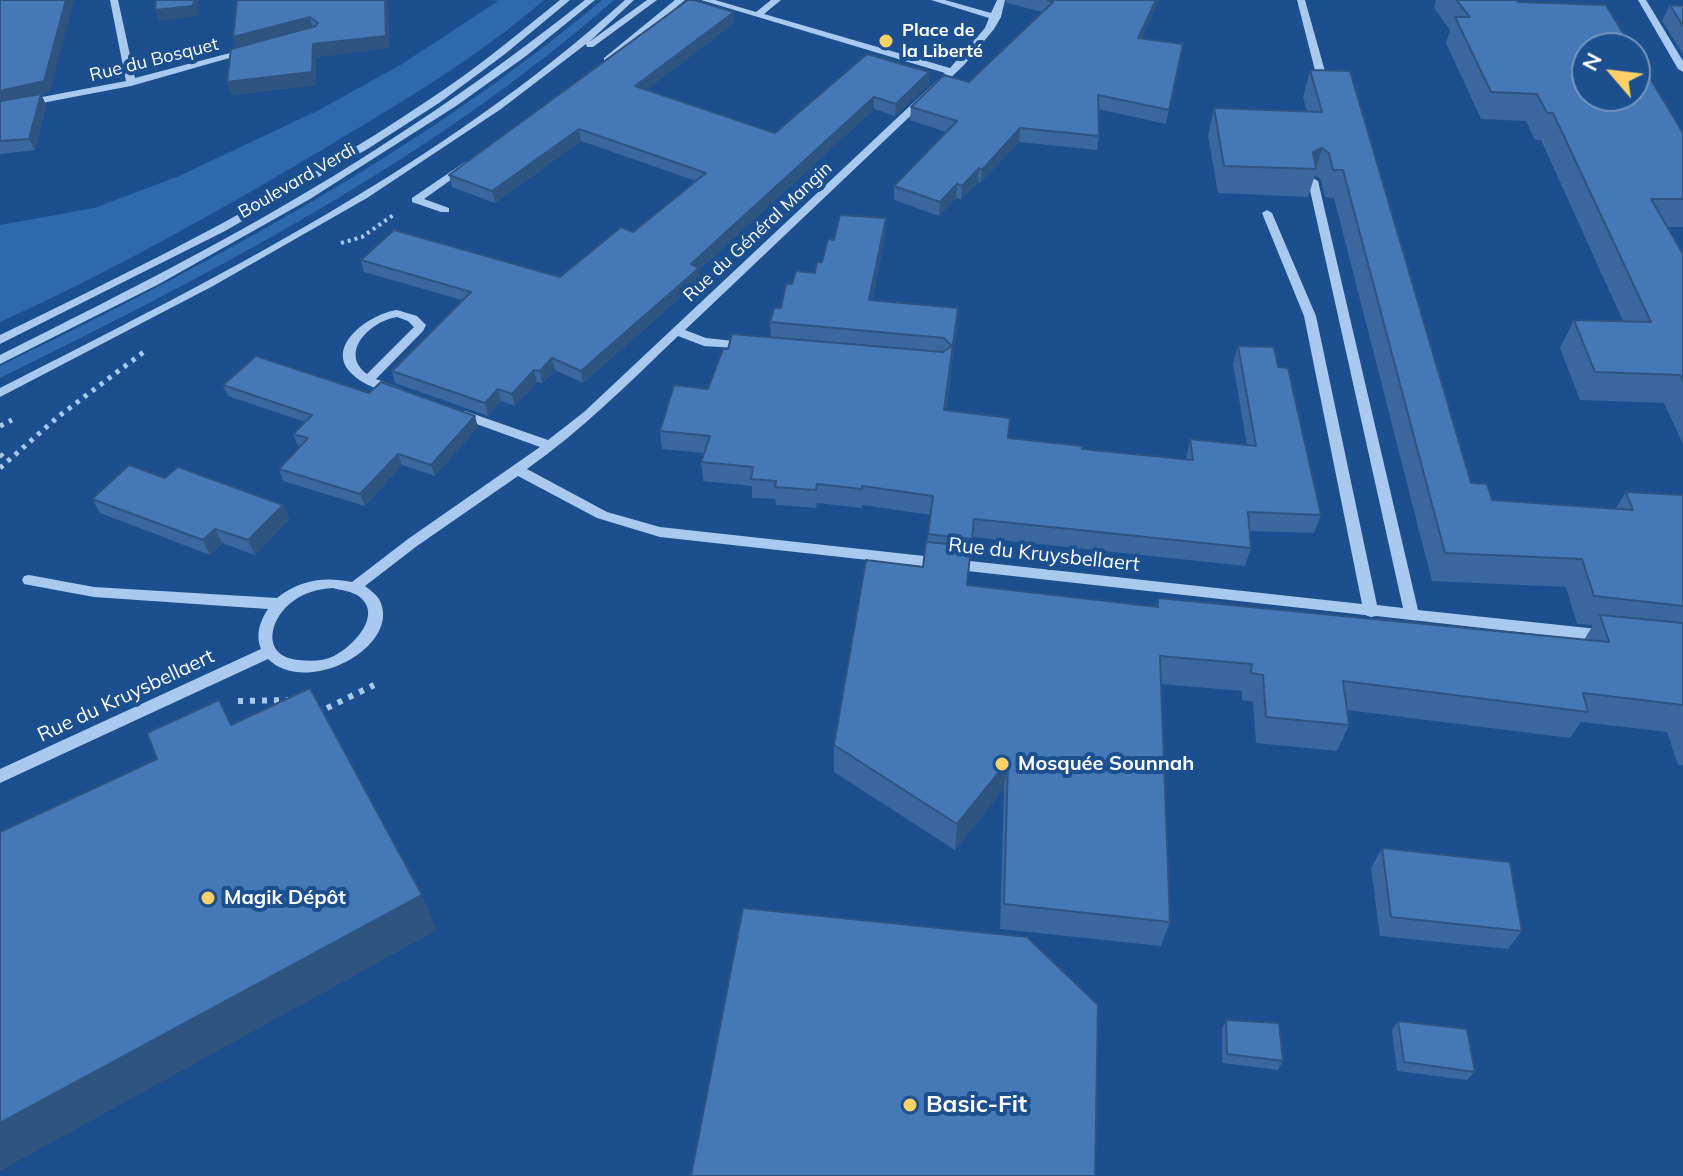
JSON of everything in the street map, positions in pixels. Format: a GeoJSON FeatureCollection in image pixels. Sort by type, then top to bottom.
{"type":"FeatureCollection","features":[{"type":"Feature","properties":{"kind":"street"},"geometry":{"type":"LineString","coordinates":[[114,0],[131,83]]}},
{"type":"Feature","properties":{"kind":"street","name":"Boulevard Verdi"},"geometry":{"type":"LineString","coordinates":[[0,340],[225,224],[363,146],[476,70],[566,0]]}},
{"type":"Feature","properties":{"kind":"street","name":"Boulevard Verdi"},"geometry":{"type":"LineString","coordinates":[[0,360],[155,280],[355,169],[460,101],[591,0]]}},
{"type":"Feature","properties":{"kind":"street"},"geometry":{"type":"LineString","coordinates":[[526,86],[630,0]]}},
{"type":"Feature","properties":{"kind":"street"},"geometry":{"type":"LineString","coordinates":[[0,393],[155,313],[328,217],[447,142],[526,86],[611,32],[653,0]]}},
{"type":"Feature","properties":{"kind":"street"},"geometry":{"type":"LineString","coordinates":[[594,69],[681,0]]}},
{"type":"Feature","properties":{"kind":"street"},"geometry":{"type":"LineString","coordinates":[[705,0],[952,72]]}},
{"type":"Feature","properties":{"kind":"street"},"geometry":{"type":"LineString","coordinates":[[758,15],[777,0]]}},
{"type":"Feature","properties":{"kind":"street"},"geometry":{"type":"LineString","coordinates":[[935,0],[996,17]]}},
{"type":"Feature","properties":{"kind":"street","name":"Rue du Général Mangin"},"geometry":{"type":"LineString","coordinates":[[518,470],[551,446],[678,332],[952,72],[979,43],[996,17],[1001,0]]}},
{"type":"Feature","properties":{"kind":"street"},"geometry":{"type":"LineString","coordinates":[[1301,0],[1323,82]]}},
{"type":"Feature","properties":{"kind":"street"},"geometry":{"type":"LineString","coordinates":[[1642,0],[1683,69]]}},
{"type":"Feature","properties":{"kind":"street","name":"Rue du Bosquet"},"geometry":{"type":"LineString","coordinates":[[0,108],[131,83],[260,48]]}},
{"type":"Feature","properties":{"kind":"street"},"geometry":{"type":"LineString","coordinates":[[445,210],[416,200],[474,159]]}},
{"type":"Feature","properties":{"kind":"street"},"geometry":{"type":"LineString","coordinates":[[1313,181],[1412,615]]}},
{"type":"Feature","properties":{"kind":"street"},"geometry":{"type":"LineString","coordinates":[[1267,213],[1310,316],[1371,612]]}},
{"type":"Feature","properties":{"kind":"street"},"geometry":{"type":"LineString","coordinates":[[368,380],[416,332],[420,325],[418,321],[396,314],[380,316],[354,340],[348,355],[349,362],[368,380],[406,394]]}},
{"type":"Feature","properties":{"kind":"street"},"geometry":{"type":"LineString","coordinates":[[678,332],[704,342],[768,348]]}},
{"type":"Feature","properties":{"kind":"street"},"geometry":{"type":"LineString","coordinates":[[449,410],[551,446]]}},
{"type":"Feature","properties":{"kind":"street"},"geometry":{"type":"LineString","coordinates":[[355,587],[423,532],[518,470]]}},
{"type":"Feature","properties":{"kind":"street","name":"Rue du Kruysbellaert"},"geometry":{"type":"LineString","coordinates":[[518,470],[602,515],[660,532],[1623,638]]}},
{"type":"Feature","properties":{"kind":"street"},"geometry":{"type":"LineString","coordinates":[[29,580],[94,592],[280,604]]}},
{"type":"Feature","properties":{"kind":"street"},"geometry":{"type":"LineString","coordinates":[[333,583],[355,587],[371,598],[377,616],[371,635],[354,652],[332,664],[307,668],[284,663],[269,652],[264,641],[265,628],[280,604],[293,594],[316,585],[333,583]]}},
{"type":"Feature","properties":{"kind":"street","name":"Rue du Kruysbellaert"},"geometry":{"type":"LineString","coordinates":[[0,776],[269,652]]}},
{"type":"Feature","properties":{"kind":"path"},"geometry":{"type":"LineString","coordinates":[[0,468],[59,416],[148,349]]}},
{"type":"Feature","properties":{"kind":"path"},"geometry":{"type":"LineString","coordinates":[[0,454],[7,461]]}},
{"type":"Feature","properties":{"kind":"path"},"geometry":{"type":"LineString","coordinates":[[224,704],[286,699],[321,711],[374,685]]}},
{"type":"Feature","properties":{"kind":"shaded area"},"geometry":{"type":"Polygon","coordinates":[[[490,0],[544,0],[466,60],[327,147],[166,239],[0,322],[0,225],[94,208],[179,176],[319,110],[402,64],[498,1],[490,0]]]}},
{"type":"Feature","properties":{"kind":"shaded area"},"geometry":{"type":"Polygon","coordinates":[[[602,0],[614,0],[544,58],[397,162],[241,254],[0,378],[0,366],[158,287],[388,155],[533,55],[602,0]]]}},
{"type":"Feature","properties":{"kind":"building"},"geometry":{"type":"Polygon","coordinates":[[[0,0],[66,0],[44,81],[0,91],[0,0]]]}},
{"type":"Feature","properties":{"kind":"building"},"geometry":{"type":"Polygon","coordinates":[[[156,0],[194,0],[193,6],[155,10],[156,0]]]}},
{"type":"Feature","properties":{"kind":"building"},"geometry":{"type":"Polygon","coordinates":[[[237,0],[385,0],[386,36],[313,44],[312,72],[227,82],[231,49],[318,23],[310,17],[233,37],[237,0]]]}},
{"type":"Feature","properties":{"kind":"building"},"geometry":{"type":"Polygon","coordinates":[[[688,0],[734,12],[635,86],[775,133],[867,54],[929,72],[896,104],[874,97],[691,264],[699,268],[581,371],[552,358],[540,371],[534,370],[512,394],[498,389],[485,403],[392,371],[471,292],[361,260],[394,230],[560,277],[621,227],[633,232],[706,173],[579,129],[492,191],[449,175],[688,0]]]}},
{"type":"Feature","properties":{"kind":"building"},"geometry":{"type":"Polygon","coordinates":[[[1047,0],[1156,0],[1138,38],[1183,44],[1169,110],[1098,95],[1099,136],[1020,128],[982,170],[979,168],[962,186],[957,184],[940,202],[894,186],[957,121],[911,107],[944,75],[969,82],[1053,2],[1047,0]]]}},
{"type":"Feature","properties":{"kind":"building"},"geometry":{"type":"Polygon","coordinates":[[[1456,0],[1606,5],[1622,32],[1571,32],[1571,112],[1651,112],[1651,80],[1683,133],[1683,199],[1651,199],[1683,254],[1683,381],[1680,375],[1595,372],[1574,320],[1651,322],[1553,113],[1547,113],[1537,94],[1491,92],[1455,17],[1470,17],[1456,0]]]}},
{"type":"Feature","properties":{"kind":"building"},"geometry":{"type":"Polygon","coordinates":[[[1670,5],[1683,6],[1683,26],[1670,5]]]}},
{"type":"Feature","properties":{"kind":"building"},"geometry":{"type":"Polygon","coordinates":[[[1310,70],[1350,71],[1471,483],[1487,484],[1492,500],[1633,510],[1626,492],[1683,495],[1683,606],[1594,596],[1582,559],[1445,553],[1343,170],[1333,170],[1329,153],[1322,148],[1313,152],[1316,169],[1224,166],[1214,108],[1322,112],[1310,70]]]}},
{"type":"Feature","properties":{"kind":"building"},"geometry":{"type":"Polygon","coordinates":[[[41,94],[29,139],[0,141],[0,101],[41,94]]]}},
{"type":"Feature","properties":{"kind":"building"},"geometry":{"type":"Polygon","coordinates":[[[840,215],[886,218],[869,300],[958,308],[944,410],[1010,418],[1008,438],[1193,460],[1190,439],[1256,446],[1238,346],[1274,347],[1278,367],[1288,368],[1321,515],[1248,512],[1251,548],[974,519],[972,539],[928,534],[933,496],[862,486],[862,489],[817,484],[816,490],[775,487],[776,481],[751,479],[753,467],[701,462],[710,436],[660,431],[674,385],[708,389],[732,334],[943,352],[952,346],[944,338],[770,322],[774,308],[781,308],[786,284],[792,284],[796,271],[815,273],[817,262],[822,262],[828,239],[834,240],[840,215]]]}},
{"type":"Feature","properties":{"kind":"building"},"geometry":{"type":"Polygon","coordinates":[[[256,356],[369,393],[381,382],[475,416],[431,465],[398,454],[360,494],[279,469],[308,438],[293,434],[312,415],[223,385],[256,356]]]}},
{"type":"Feature","properties":{"kind":"building"},"geometry":{"type":"Polygon","coordinates":[[[129,465],[165,478],[178,467],[283,505],[248,540],[215,529],[203,540],[92,499],[129,465]]]}},
{"type":"Feature","properties":{"kind":"building"},"geometry":{"type":"Polygon","coordinates":[[[926,542],[971,546],[967,585],[1158,607],[1158,598],[1609,642],[1600,615],[1683,623],[1683,705],[1583,693],[1588,712],[1343,681],[1349,725],[1266,717],[1263,675],[1251,673],[1252,664],[1160,656],[1170,922],[1004,904],[1008,761],[957,824],[834,745],[866,560],[923,567],[926,542]]]}},
{"type":"Feature","properties":{"kind":"building"},"geometry":{"type":"Polygon","coordinates":[[[310,688],[422,895],[0,1123],[0,832],[157,759],[147,733],[219,700],[231,725],[310,688]]]}},
{"type":"Feature","properties":{"kind":"building"},"geometry":{"type":"Polygon","coordinates":[[[1382,848],[1510,862],[1522,931],[1391,917],[1382,848]]]}},
{"type":"Feature","properties":{"kind":"building"},"geometry":{"type":"Polygon","coordinates":[[[743,908],[1027,937],[1098,1005],[1095,1176],[691,1176],[743,908]]]}},
{"type":"Feature","properties":{"kind":"building"},"geometry":{"type":"Polygon","coordinates":[[[1226,1020],[1279,1023],[1283,1061],[1227,1054],[1226,1020]]]}},
{"type":"Feature","properties":{"kind":"building"},"geometry":{"type":"Polygon","coordinates":[[[1398,1021],[1467,1029],[1475,1072],[1404,1062],[1398,1021]]]}},
{"type":"Feature","properties":{"kind":"place","name":"Place de la Liberté"},"geometry":{"type":"Point","coordinates":[886,41]}},
{"type":"Feature","properties":{"kind":"place","name":"Mosquée Sounnah"},"geometry":{"type":"Point","coordinates":[1002,764]}},
{"type":"Feature","properties":{"kind":"place","name":"Magik Dépôt"},"geometry":{"type":"Point","coordinates":[208,898]}},
{"type":"Feature","properties":{"kind":"place","name":"Basic-Fit"},"geometry":{"type":"Point","coordinates":[910,1105]}}]}
